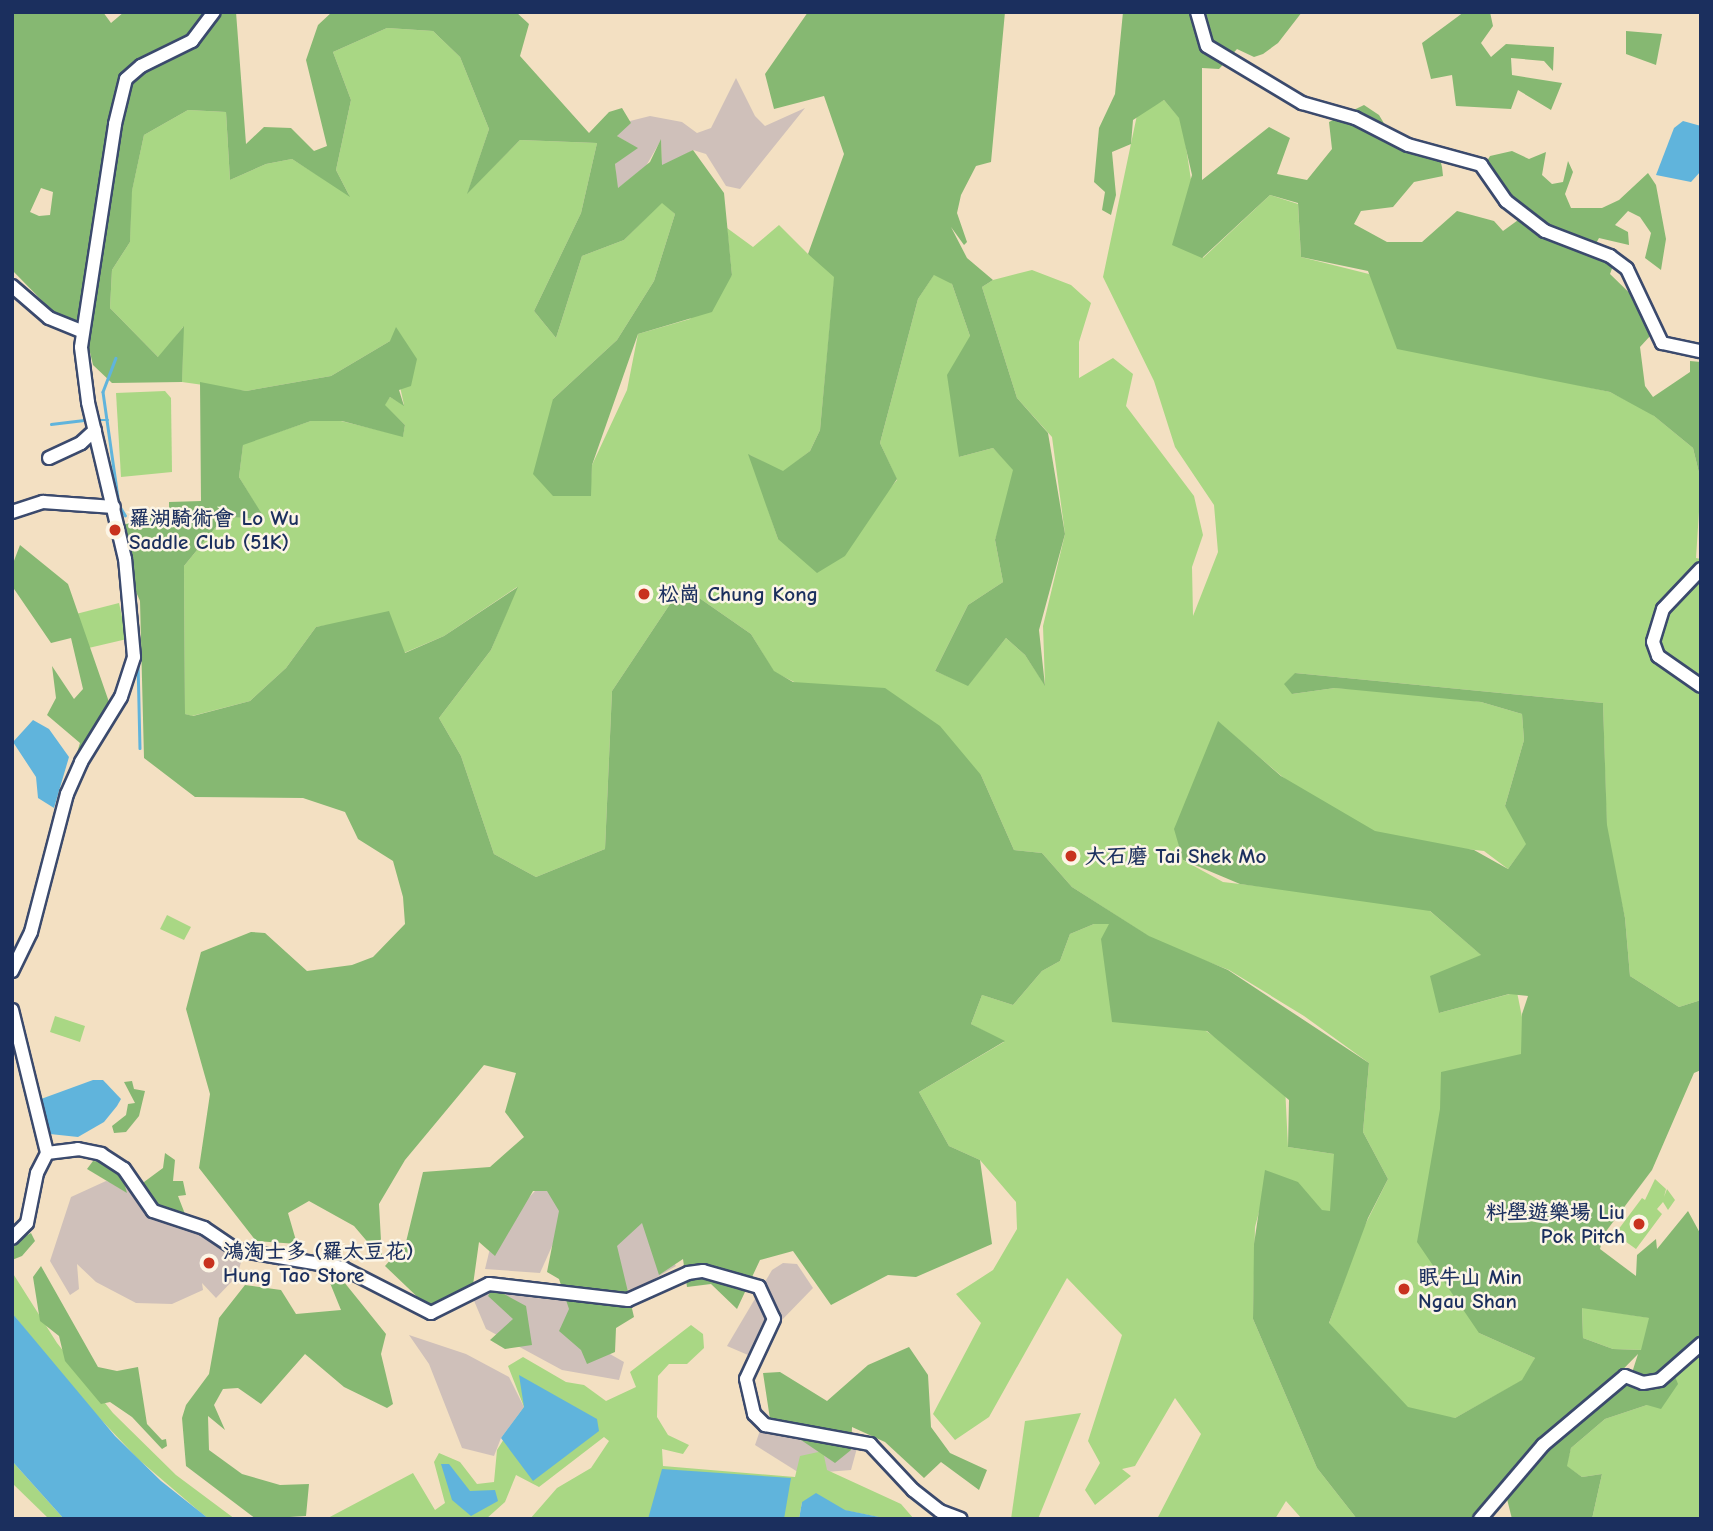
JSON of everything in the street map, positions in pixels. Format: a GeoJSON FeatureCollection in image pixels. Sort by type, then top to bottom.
{"type":"FeatureCollection","features":[{"type":"Feature","properties":{"kind":"street"},"geometry":{"type":"LineString","coordinates":[[12,971],[31,932],[67,794],[121,697],[132,668],[132,605],[114,507],[84,385],[82,331],[108,163],[126,79],[141,66],[192,41],[214,12]]}},
{"type":"Feature","properties":{"kind":"street"},"geometry":{"type":"LineString","coordinates":[[1197,12],[1207,46],[1302,103],[1355,118],[1408,145],[1481,165],[1506,201],[1545,231],[1610,256],[1627,268],[1662,344],[1701,351]]}},
{"type":"Feature","properties":{"kind":"street"},"geometry":{"type":"LineString","coordinates":[[12,286],[49,318],[82,331]]}},
{"type":"Feature","properties":{"kind":"street"},"geometry":{"type":"LineString","coordinates":[[48,458],[81,443],[95,430]]}},
{"type":"Feature","properties":{"kind":"street"},"geometry":{"type":"LineString","coordinates":[[12,512],[43,502],[114,507]]}},
{"type":"Feature","properties":{"kind":"street"},"geometry":{"type":"LineString","coordinates":[[1701,569],[1663,609],[1653,642],[1658,656],[1701,686]]}},
{"type":"Feature","properties":{"kind":"street"},"geometry":{"type":"LineString","coordinates":[[12,1010],[47,1153],[37,1173],[27,1223],[12,1238]]}},
{"type":"Feature","properties":{"kind":"street"},"geometry":{"type":"LineString","coordinates":[[47,1153],[78,1149],[101,1153],[124,1169],[153,1212],[204,1228],[237,1250],[343,1268],[431,1313],[489,1284],[628,1300],[688,1273],[724,1274],[759,1287],[769,1301],[774,1320],[746,1379],[754,1414],[765,1425],[870,1444],[913,1489],[940,1511],[961,1519]]}},
{"type":"Feature","properties":{"kind":"street"},"geometry":{"type":"LineString","coordinates":[[1480,1519],[1543,1445],[1625,1376],[1643,1383],[1660,1380],[1701,1345]]}},
{"type":"Feature","properties":{"kind":"shaded area"},"geometry":{"type":"Polygon","coordinates":[[[736,78],[755,116],[765,126],[805,108],[740,189],[726,186],[706,154],[693,150],[662,168],[661,140],[646,166],[617,189],[615,164],[635,147],[617,136],[626,122],[650,116],[682,122],[697,133],[711,128],[736,78]]]}},
{"type":"Feature","properties":{"kind":"shaded area"},"geometry":{"type":"Polygon","coordinates":[[[548,1177],[573,1199],[540,1273],[485,1269],[493,1236],[548,1177]]]}},
{"type":"Feature","properties":{"kind":"shaded area"},"geometry":{"type":"Polygon","coordinates":[[[106,1181],[126,1185],[151,1217],[201,1228],[242,1259],[237,1276],[216,1298],[202,1283],[203,1290],[172,1304],[136,1303],[96,1282],[77,1264],[79,1289],[70,1295],[50,1261],[71,1197],[106,1181]]]}},
{"type":"Feature","properties":{"kind":"shaded area"},"geometry":{"type":"Polygon","coordinates":[[[620,1183],[676,1266],[642,1286],[620,1292],[596,1189],[620,1183]]]}},
{"type":"Feature","properties":{"kind":"shaded area"},"geometry":{"type":"Polygon","coordinates":[[[783,1263],[797,1264],[813,1288],[748,1355],[727,1346],[772,1270],[783,1263]]]}},
{"type":"Feature","properties":{"kind":"shaded area"},"geometry":{"type":"Polygon","coordinates":[[[508,1290],[590,1300],[573,1333],[624,1362],[619,1380],[562,1370],[486,1329],[472,1296],[508,1290]]]}},
{"type":"Feature","properties":{"kind":"shaded area"},"geometry":{"type":"Polygon","coordinates":[[[409,1335],[466,1354],[509,1377],[524,1407],[501,1438],[494,1456],[462,1448],[429,1364],[409,1335]]]}},
{"type":"Feature","properties":{"kind":"shaded area"},"geometry":{"type":"Polygon","coordinates":[[[764,1419],[860,1437],[851,1470],[801,1474],[755,1445],[764,1419]]]}},
{"type":"Feature","properties":{"kind":"green space"},"geometry":{"type":"Polygon","coordinates":[[[12,12],[103,12],[111,23],[124,12],[210,12],[188,41],[129,70],[80,324],[60,319],[12,270],[12,12]],[[41,188],[30,212],[39,216],[50,215],[53,192],[41,188]]]}},
{"type":"Feature","properties":{"kind":"green space"},"geometry":{"type":"Polygon","coordinates":[[[214,12],[236,12],[246,144],[264,127],[291,128],[314,151],[327,146],[306,60],[318,25],[332,12],[516,12],[529,24],[520,56],[589,133],[609,112],[622,108],[631,123],[617,136],[638,148],[615,164],[618,188],[650,162],[661,139],[662,165],[693,150],[724,193],[732,275],[712,312],[638,334],[592,465],[591,496],[553,496],[533,474],[553,399],[617,340],[654,281],[675,214],[662,203],[624,240],[582,256],[556,338],[534,311],[581,213],[597,143],[520,140],[467,194],[489,129],[460,57],[433,31],[387,28],[333,52],[351,100],[336,170],[350,197],[292,159],[266,164],[230,180],[226,112],[188,110],[144,135],[132,191],[130,242],[112,270],[110,308],[158,357],[184,326],[182,382],[112,383],[93,365],[88,344],[118,124],[130,83],[135,74],[192,45],[214,12]]]}},
{"type":"Feature","properties":{"kind":"green space"},"geometry":{"type":"Polygon","coordinates":[[[808,12],[1005,12],[991,162],[976,166],[961,195],[957,213],[967,242],[964,245],[951,227],[967,258],[993,280],[982,287],[1017,398],[1048,433],[1065,534],[1039,630],[1045,686],[1025,655],[1006,638],[968,686],[935,671],[968,605],[1003,582],[995,540],[1013,470],[993,448],[959,457],[947,375],[970,336],[952,284],[934,275],[918,299],[880,443],[897,479],[845,556],[817,573],[778,539],[748,454],[783,471],[810,451],[820,430],[834,277],[808,254],[844,154],[824,96],[774,109],[765,74],[808,12]]]}},
{"type":"Feature","properties":{"kind":"green space"},"geometry":{"type":"Polygon","coordinates":[[[1123,12],[1302,12],[1278,43],[1263,54],[1254,57],[1237,49],[1219,69],[1202,68],[1202,180],[1269,127],[1290,138],[1277,174],[1307,180],[1332,149],[1329,122],[1364,105],[1379,115],[1388,130],[1440,159],[1442,167],[1443,176],[1414,182],[1393,207],[1361,211],[1354,224],[1387,242],[1422,242],[1457,211],[1494,221],[1503,231],[1525,215],[1506,201],[1483,168],[1490,156],[1512,151],[1529,159],[1546,152],[1542,175],[1552,184],[1563,182],[1568,161],[1573,172],[1565,194],[1571,208],[1602,208],[1619,200],[1648,173],[1656,185],[1666,239],[1661,270],[1645,258],[1651,233],[1640,217],[1628,211],[1615,225],[1628,232],[1629,245],[1599,238],[1593,249],[1614,263],[1610,274],[1648,311],[1651,335],[1640,347],[1645,386],[1653,397],[1690,372],[1690,361],[1701,362],[1701,481],[1693,448],[1654,416],[1610,392],[1397,349],[1368,271],[1301,257],[1298,203],[1270,195],[1202,258],[1172,245],[1192,175],[1179,118],[1164,100],[1133,120],[1131,144],[1112,152],[1116,195],[1111,215],[1102,210],[1105,192],[1094,182],[1099,128],[1115,94],[1123,12]]]}},
{"type":"Feature","properties":{"kind":"green space"},"geometry":{"type":"Polygon","coordinates":[[[1464,12],[1490,12],[1493,26],[1481,43],[1491,57],[1506,44],[1554,47],[1553,71],[1544,61],[1511,58],[1512,75],[1562,83],[1551,110],[1518,90],[1511,109],[1456,106],[1452,75],[1431,79],[1422,43],[1464,12]]]}},
{"type":"Feature","properties":{"kind":"green space"},"geometry":{"type":"Polygon","coordinates":[[[387,28],[433,31],[460,57],[489,129],[468,192],[520,140],[597,143],[581,213],[534,311],[556,338],[582,256],[624,240],[662,202],[675,214],[654,281],[617,340],[553,399],[590,495],[592,465],[627,390],[638,334],[690,319],[732,275],[727,228],[753,247],[779,225],[808,254],[835,272],[820,430],[810,451],[783,472],[750,455],[778,539],[872,510],[897,480],[880,443],[918,299],[937,270],[952,284],[970,336],[959,457],[993,448],[1017,473],[995,540],[1003,582],[968,605],[935,671],[968,685],[1006,638],[1025,655],[1045,685],[1043,626],[1065,534],[1052,437],[1017,398],[982,287],[993,280],[1032,270],[1071,285],[1091,303],[1079,342],[1079,378],[1113,358],[1133,374],[1126,406],[1194,496],[1203,535],[1192,567],[1193,616],[1218,552],[1214,505],[1175,447],[1154,381],[1103,277],[1137,115],[1164,100],[1182,121],[1203,258],[1270,195],[1298,204],[1301,257],[1369,274],[1466,360],[1610,392],[1648,411],[1693,448],[1701,481],[1696,558],[1701,559],[1701,1000],[1679,1007],[1630,976],[1625,918],[1607,837],[1603,703],[1295,673],[1292,694],[1335,688],[1406,691],[1481,702],[1522,714],[1524,740],[1505,806],[1530,839],[1508,869],[1484,851],[1378,839],[1285,779],[1218,722],[1183,860],[1223,882],[1424,906],[1486,959],[1439,1013],[1517,992],[1529,1052],[1479,1333],[1535,1358],[1527,1378],[1455,1418],[1404,1414],[1327,1329],[1361,1233],[1388,1179],[1363,1132],[1369,1063],[1304,1016],[1229,970],[1159,943],[1072,887],[1042,853],[1014,850],[981,775],[774,672],[751,634],[682,586],[612,691],[605,849],[536,877],[494,854],[461,756],[439,718],[491,650],[517,587],[444,636],[404,653],[346,622],[316,627],[286,668],[250,701],[192,716],[185,714],[184,566],[224,517],[264,519],[239,477],[243,444],[311,421],[341,421],[403,436],[405,425],[384,405],[390,397],[404,405],[390,341],[331,376],[246,391],[182,382],[183,327],[159,358],[110,308],[112,270],[130,242],[131,195],[144,135],[188,110],[226,112],[230,180],[266,164],[292,159],[349,195],[336,170],[351,100],[333,52],[387,28]]]}},
{"type":"Feature","properties":{"kind":"green space"},"geometry":{"type":"Polygon","coordinates":[[[1626,31],[1662,34],[1656,65],[1626,54],[1626,31]]]}},
{"type":"Feature","properties":{"kind":"green space"},"geometry":{"type":"Polygon","coordinates":[[[396,327],[417,359],[411,386],[399,390],[404,406],[390,397],[385,405],[405,425],[403,437],[342,421],[311,421],[243,445],[239,477],[265,519],[224,517],[184,566],[185,714],[193,716],[250,701],[286,668],[316,627],[389,611],[405,653],[444,636],[518,587],[491,650],[439,718],[461,756],[494,854],[536,877],[605,849],[612,691],[682,586],[751,634],[774,671],[793,682],[885,688],[940,726],[981,775],[1014,850],[1042,853],[1072,887],[1149,936],[1228,970],[1369,1063],[1363,1132],[1388,1179],[1368,1218],[1329,1323],[1408,1407],[1455,1418],[1522,1380],[1535,1358],[1479,1333],[1417,1242],[1440,1109],[1441,1072],[1521,1054],[1522,1014],[1528,996],[1509,994],[1439,1013],[1430,976],[1481,955],[1430,911],[1240,884],[1183,860],[1174,829],[1218,721],[1281,776],[1375,831],[1474,850],[1508,869],[1526,844],[1505,806],[1524,740],[1522,714],[1481,702],[1335,688],[1292,694],[1284,684],[1295,673],[1603,703],[1607,825],[1625,918],[1630,976],[1679,1007],[1701,1000],[1701,1070],[1694,1073],[1652,1170],[1604,1234],[1600,1249],[1636,1276],[1637,1255],[1656,1239],[1657,1249],[1688,1211],[1701,1235],[1701,1344],[1674,1374],[1678,1384],[1661,1409],[1647,1405],[1605,1419],[1571,1448],[1567,1466],[1582,1477],[1602,1474],[1592,1519],[1512,1519],[1506,1495],[1480,1519],[1357,1519],[1317,1468],[1253,1319],[1254,1244],[1265,1170],[1298,1182],[1322,1210],[1330,1211],[1334,1154],[1288,1147],[1289,1100],[1207,1031],[1112,1022],[1101,939],[1109,924],[1094,924],[1070,934],[1060,961],[1042,971],[1013,1005],[982,995],[971,1024],[1005,1041],[919,1092],[949,1146],[980,1160],[992,1244],[916,1277],[888,1275],[831,1305],[793,1251],[760,1260],[737,1309],[711,1284],[687,1287],[683,1259],[659,1275],[642,1223],[617,1246],[634,1317],[616,1328],[615,1352],[587,1364],[581,1350],[559,1331],[569,1309],[559,1279],[547,1272],[559,1211],[547,1191],[533,1191],[495,1256],[479,1242],[473,1285],[429,1308],[385,1266],[406,1242],[423,1172],[490,1167],[524,1137],[505,1112],[516,1073],[484,1065],[405,1160],[379,1204],[382,1259],[354,1226],[309,1201],[288,1213],[297,1244],[256,1241],[199,1168],[210,1094],[186,1009],[201,952],[251,932],[265,933],[307,971],[352,965],[373,957],[405,924],[403,897],[393,861],[358,839],[345,812],[303,798],[195,797],[144,758],[140,601],[131,580],[124,525],[149,512],[169,509],[169,502],[201,501],[200,382],[246,391],[331,376],[390,341],[396,327]],[[1582,1308],[1583,1338],[1613,1349],[1641,1350],[1649,1318],[1582,1308]],[[1638,1354],[1593,1400],[1630,1379],[1638,1354]]]}},
{"type":"Feature","properties":{"kind":"green space"},"geometry":{"type":"Polygon","coordinates":[[[165,391],[171,398],[172,472],[121,477],[116,393],[165,391]]]}},
{"type":"Feature","properties":{"kind":"green space"},"geometry":{"type":"Polygon","coordinates":[[[20,545],[68,584],[109,702],[70,776],[80,743],[47,715],[56,698],[52,666],[74,699],[83,689],[71,638],[51,643],[12,586],[12,566],[20,545]]]}},
{"type":"Feature","properties":{"kind":"green space"},"geometry":{"type":"Polygon","coordinates":[[[119,603],[127,639],[80,650],[72,615],[119,603]]]}},
{"type":"Feature","properties":{"kind":"green space"},"geometry":{"type":"Polygon","coordinates":[[[167,915],[191,927],[184,940],[160,929],[167,915]]]}},
{"type":"Feature","properties":{"kind":"green space"},"geometry":{"type":"Polygon","coordinates":[[[1094,924],[1110,924],[1199,1026],[1285,1086],[1288,1147],[1334,1154],[1337,1206],[1320,1218],[1268,1178],[1255,1227],[1253,1319],[1317,1468],[1357,1519],[1302,1519],[1286,1501],[1275,1519],[1157,1519],[1201,1434],[1175,1398],[1135,1466],[1122,1469],[1131,1476],[1095,1505],[1085,1490],[1100,1463],[1088,1441],[1122,1335],[1067,1278],[989,1417],[955,1440],[933,1414],[981,1323],[956,1294],[993,1270],[1017,1229],[1016,1202],[980,1160],[949,1146],[919,1092],[1004,1042],[971,1024],[982,995],[1013,1005],[1042,971],[1060,961],[1070,934],[1094,924]]]}},
{"type":"Feature","properties":{"kind":"green space"},"geometry":{"type":"Polygon","coordinates":[[[55,1016],[85,1026],[80,1042],[50,1032],[55,1016]]]}},
{"type":"Feature","properties":{"kind":"green space"},"geometry":{"type":"Polygon","coordinates":[[[132,1081],[134,1089],[145,1091],[139,1116],[126,1132],[114,1133],[112,1126],[126,1115],[128,1104],[135,1103],[124,1082],[132,1081]]]}},
{"type":"Feature","properties":{"kind":"green space"},"geometry":{"type":"Polygon","coordinates":[[[165,1153],[175,1160],[173,1181],[183,1181],[186,1195],[178,1196],[185,1214],[180,1221],[141,1194],[144,1182],[163,1168],[165,1153]]]}},
{"type":"Feature","properties":{"kind":"green space"},"geometry":{"type":"Polygon","coordinates":[[[93,1161],[102,1162],[123,1179],[127,1193],[87,1169],[93,1161]]]}},
{"type":"Feature","properties":{"kind":"green space","name":"料壆遊樂場 Liu Pok Pitch"},"geometry":{"type":"Polygon","coordinates":[[[1655,1179],[1666,1189],[1664,1197],[1667,1189],[1675,1200],[1668,1210],[1663,1202],[1657,1209],[1662,1214],[1636,1249],[1615,1234],[1642,1198],[1645,1200],[1655,1179]]]}},
{"type":"Feature","properties":{"kind":"green space"},"geometry":{"type":"Polygon","coordinates":[[[14,1232],[24,1237],[31,1233],[35,1241],[22,1256],[12,1260],[14,1232]]]}},
{"type":"Feature","properties":{"kind":"green space"},"geometry":{"type":"Polygon","coordinates":[[[41,1266],[98,1367],[117,1371],[138,1367],[147,1424],[162,1440],[166,1439],[167,1446],[162,1449],[132,1417],[110,1402],[101,1404],[65,1361],[59,1336],[40,1321],[33,1277],[41,1266]]]}},
{"type":"Feature","properties":{"kind":"green space"},"geometry":{"type":"Polygon","coordinates":[[[12,1272],[57,1343],[113,1413],[176,1475],[235,1519],[209,1519],[200,1512],[138,1459],[75,1392],[12,1313],[12,1272]]]}},
{"type":"Feature","properties":{"kind":"green space"},"geometry":{"type":"Polygon","coordinates":[[[344,1282],[386,1334],[381,1354],[393,1404],[387,1408],[344,1387],[305,1354],[261,1404],[238,1388],[223,1389],[214,1405],[225,1430],[208,1416],[209,1450],[242,1474],[280,1485],[309,1484],[306,1516],[256,1519],[186,1466],[182,1418],[186,1405],[209,1374],[219,1318],[245,1285],[281,1290],[296,1314],[341,1310],[330,1283],[344,1282]]]}},
{"type":"Feature","properties":{"kind":"green space"},"geometry":{"type":"Polygon","coordinates":[[[493,1288],[526,1306],[532,1345],[505,1349],[490,1340],[513,1319],[488,1296],[493,1288]]]}},
{"type":"Feature","properties":{"kind":"green space"},"geometry":{"type":"Polygon","coordinates":[[[1582,1307],[1650,1318],[1642,1350],[1613,1349],[1583,1338],[1582,1307]]]}},
{"type":"Feature","properties":{"kind":"green space"},"geometry":{"type":"Polygon","coordinates":[[[691,1325],[703,1334],[704,1348],[687,1364],[669,1364],[658,1376],[657,1417],[668,1435],[689,1445],[683,1454],[662,1449],[663,1466],[795,1477],[800,1456],[823,1451],[827,1470],[901,1504],[914,1519],[889,1519],[802,1502],[799,1519],[530,1519],[557,1488],[591,1468],[609,1441],[604,1437],[539,1487],[516,1475],[505,1502],[486,1519],[326,1519],[413,1473],[435,1510],[445,1503],[434,1462],[439,1453],[460,1462],[477,1484],[494,1482],[497,1450],[524,1407],[508,1366],[523,1357],[566,1382],[584,1385],[606,1401],[636,1387],[630,1372],[691,1325]]]}},
{"type":"Feature","properties":{"kind":"green space"},"geometry":{"type":"Polygon","coordinates":[[[1701,1342],[1701,1519],[1592,1519],[1602,1474],[1582,1477],[1566,1466],[1571,1448],[1605,1419],[1647,1405],[1701,1342]]]}},
{"type":"Feature","properties":{"kind":"green space"},"geometry":{"type":"Polygon","coordinates":[[[909,1347],[928,1375],[931,1427],[950,1453],[987,1470],[979,1490],[941,1462],[924,1478],[885,1442],[852,1427],[851,1450],[835,1463],[770,1419],[763,1373],[780,1372],[827,1401],[868,1365],[909,1347]]]}},
{"type":"Feature","properties":{"kind":"green space"},"geometry":{"type":"Polygon","coordinates":[[[1081,1413],[1038,1519],[1011,1519],[1025,1421],[1081,1413]]]}},
{"type":"Feature","properties":{"kind":"green space"},"geometry":{"type":"Polygon","coordinates":[[[12,1461],[64,1519],[49,1519],[12,1483],[12,1461]]]}},
{"type":"Feature","properties":{"kind":"water"},"geometry":{"type":"Polygon","coordinates":[[[1683,121],[1701,126],[1701,171],[1691,182],[1656,175],[1674,128],[1683,121]]]}},
{"type":"Feature","properties":{"kind":"water"},"geometry":{"type":"Polygon","coordinates":[[[33,720],[49,729],[69,757],[54,808],[38,798],[36,777],[13,742],[33,720]]]}},
{"type":"Feature","properties":{"kind":"water"},"geometry":{"type":"Polygon","coordinates":[[[93,1080],[103,1080],[121,1099],[117,1106],[104,1122],[78,1137],[50,1134],[41,1099],[93,1080]]]}},
{"type":"Feature","properties":{"kind":"water"},"geometry":{"type":"Polygon","coordinates":[[[12,1313],[115,1436],[161,1481],[209,1519],[64,1519],[12,1461],[12,1313]]]}},
{"type":"Feature","properties":{"kind":"water"},"geometry":{"type":"Polygon","coordinates":[[[519,1375],[597,1419],[599,1431],[533,1481],[501,1438],[524,1407],[519,1375]]]}},
{"type":"Feature","properties":{"kind":"water"},"geometry":{"type":"Polygon","coordinates":[[[441,1464],[449,1464],[470,1491],[495,1490],[498,1501],[471,1516],[452,1500],[441,1464]]]}},
{"type":"Feature","properties":{"kind":"water"},"geometry":{"type":"Polygon","coordinates":[[[662,1469],[791,1478],[784,1519],[648,1519],[662,1469]]]}},
{"type":"Feature","properties":{"kind":"water"},"geometry":{"type":"Polygon","coordinates":[[[816,1493],[845,1510],[889,1519],[799,1519],[802,1502],[816,1493]]]}},
{"type":"Feature","properties":{"kind":"waterway"},"geometry":{"type":"LineString","coordinates":[[116,358],[103,392],[119,505],[125,515]]}},
{"type":"Feature","properties":{"kind":"waterway"},"geometry":{"type":"LineString","coordinates":[[51,424],[86,420]]}},
{"type":"Feature","properties":{"kind":"waterway"},"geometry":{"type":"LineString","coordinates":[[100,420],[108,420]]}},
{"type":"Feature","properties":{"kind":"waterway"},"geometry":{"type":"LineString","coordinates":[[132,570],[137,630]]}},
{"type":"Feature","properties":{"kind":"waterway"},"geometry":{"type":"LineString","coordinates":[[138,661],[140,748]]}},
{"type":"Feature","properties":{"kind":"place","name":"羅湖騎術會 Lo Wu Saddle Club (51K)"},"geometry":{"type":"Point","coordinates":[115,530]}},
{"type":"Feature","properties":{"kind":"place","name":"松崗 Chung Kong"},"geometry":{"type":"Point","coordinates":[644,594]}},
{"type":"Feature","properties":{"kind":"place","name":"大石磨 Tai Shek Mo"},"geometry":{"type":"Point","coordinates":[1071,856]}},
{"type":"Feature","properties":{"kind":"place","name":"料壆遊樂場 Liu Pok Pitch"},"geometry":{"type":"Point","coordinates":[1639,1224]}},
{"type":"Feature","properties":{"kind":"place","name":"鴻淘士多 (羅太豆花) Hung Tao Store"},"geometry":{"type":"Point","coordinates":[209,1263]}},
{"type":"Feature","properties":{"kind":"place","name":"眠牛山 Min Ngau Shan"},"geometry":{"type":"Point","coordinates":[1404,1289]}}]}
